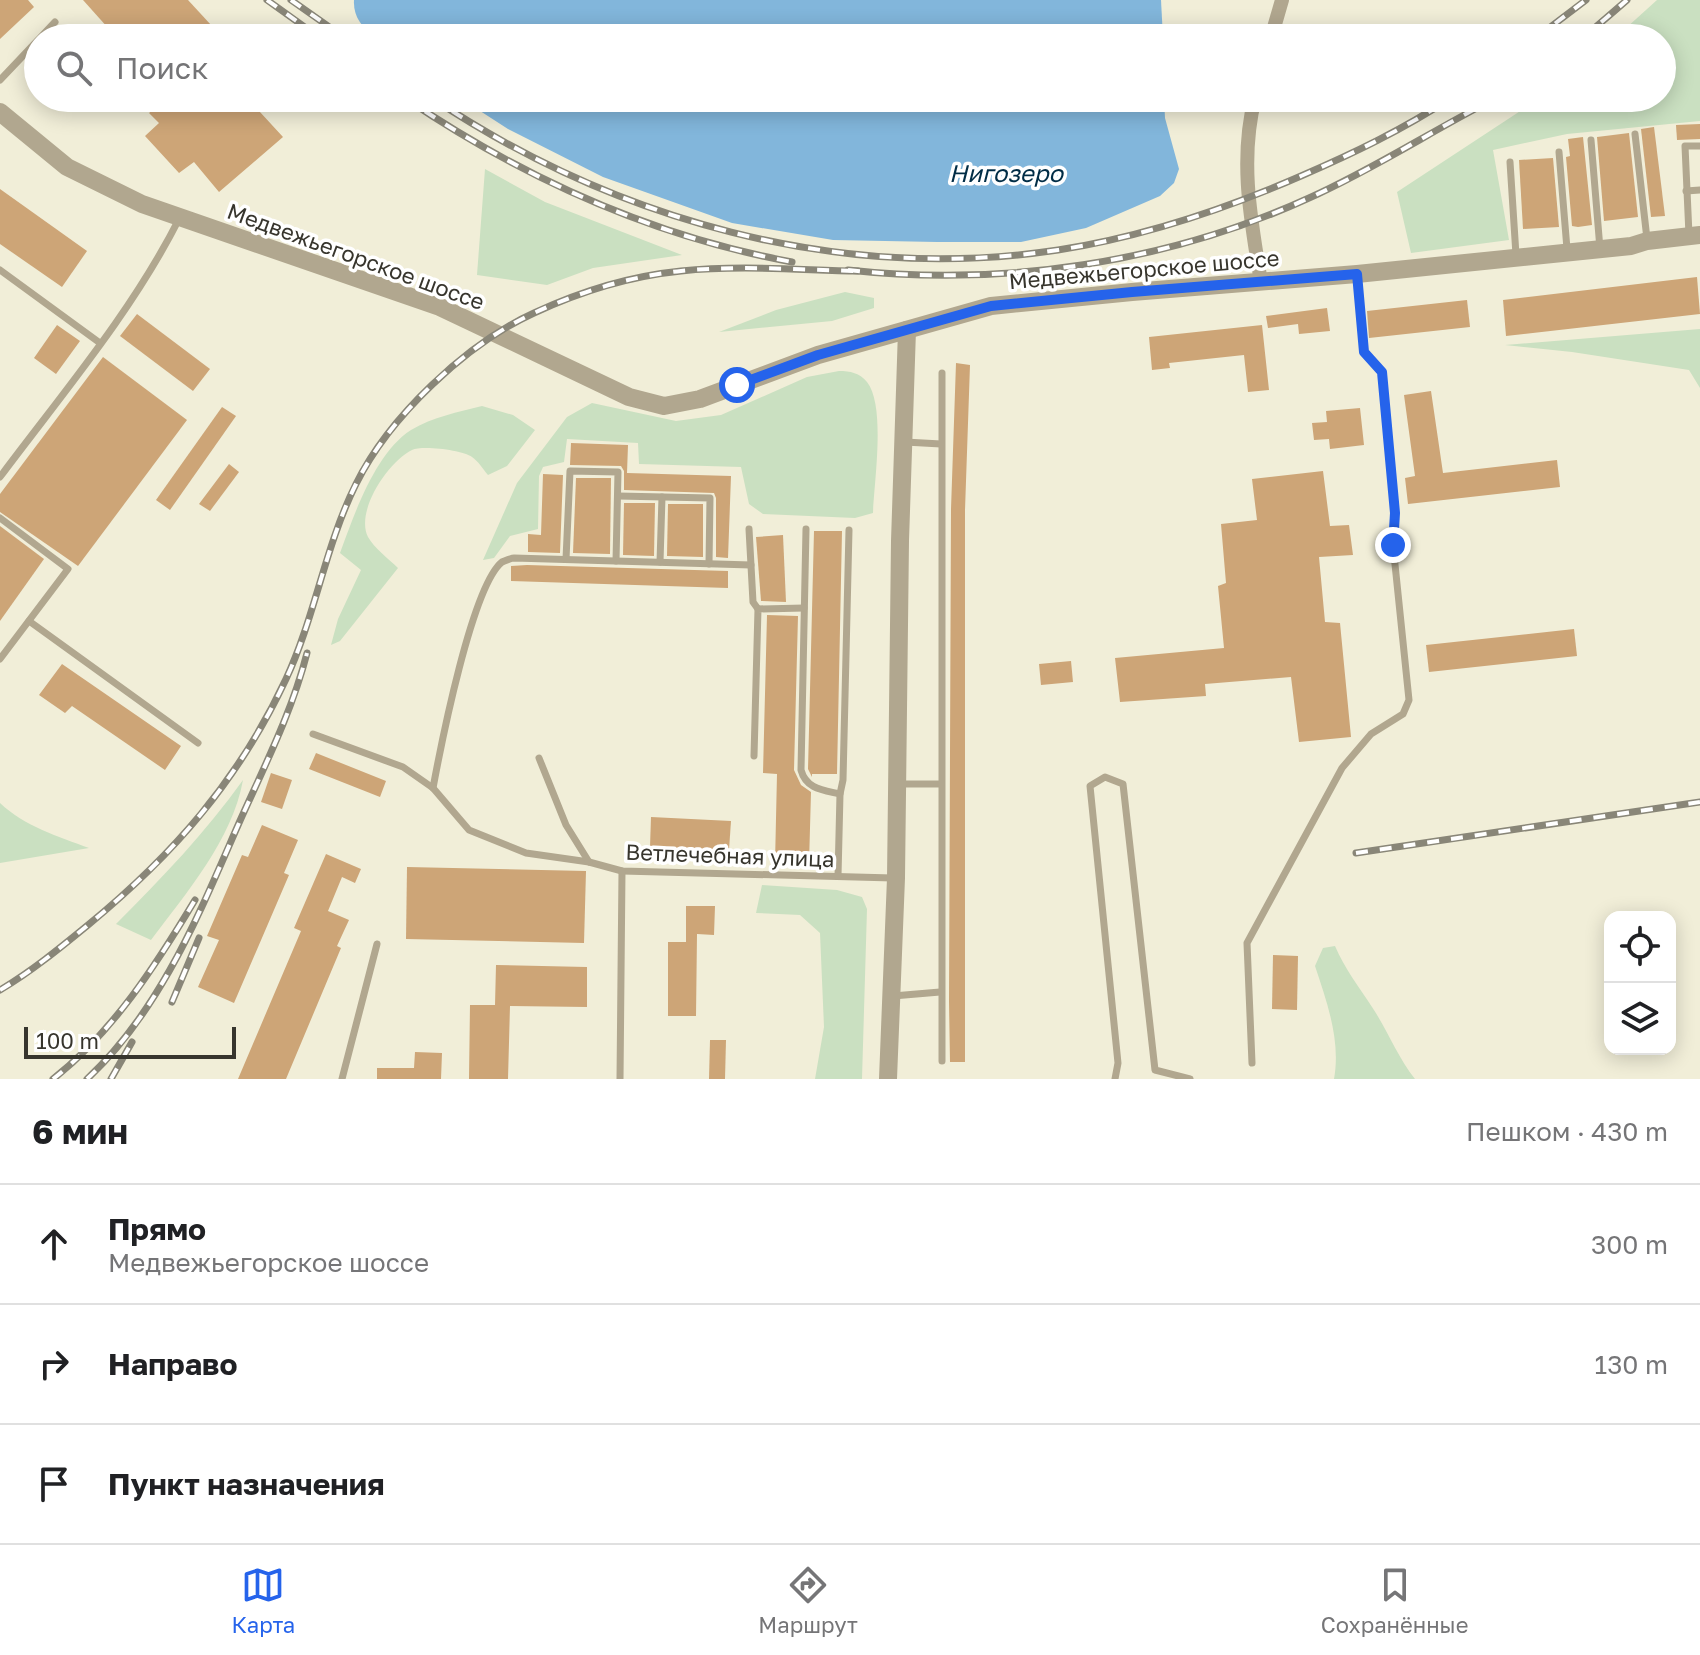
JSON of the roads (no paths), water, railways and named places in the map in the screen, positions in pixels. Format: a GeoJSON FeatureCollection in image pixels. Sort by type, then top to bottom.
{"type":"FeatureCollection","features":[{"type":"Feature","properties":{"kind":"street"},"geometry":{"type":"LineString","coordinates":[[1275,24],[1282,0]]}},
{"type":"Feature","properties":{"kind":"street","name":"Медвежьегорское шоссе"},"geometry":{"type":"LineString","coordinates":[[0,112],[67,167],[106,188],[179,219],[440,307],[629,397],[664,406],[700,399],[818,355],[991,306],[1357,274],[1695,236]]}},
{"type":"Feature","properties":{"kind":"street"},"geometry":{"type":"LineString","coordinates":[[1252,112],[1247,198],[1261,282]]}},
{"type":"Feature","properties":{"kind":"street"},"geometry":{"type":"LineString","coordinates":[[888,1079],[896,878],[895,784],[907,330]]}},
{"type":"Feature","properties":{"kind":"lane"},"geometry":{"type":"LineString","coordinates":[[0,80],[24,55]]}},
{"type":"Feature","properties":{"kind":"lane"},"geometry":{"type":"LineString","coordinates":[[1635,134],[1647,241]]}},
{"type":"Feature","properties":{"kind":"lane"},"geometry":{"type":"LineString","coordinates":[[1591,140],[1600,249]]}},
{"type":"Feature","properties":{"kind":"lane"},"geometry":{"type":"LineString","coordinates":[[1695,236],[1686,191],[1685,146],[1700,146]]}},
{"type":"Feature","properties":{"kind":"lane"},"geometry":{"type":"LineString","coordinates":[[1559,152],[1568,251]]}},
{"type":"Feature","properties":{"kind":"lane"},"geometry":{"type":"LineString","coordinates":[[1510,162],[1516,257]]}},
{"type":"Feature","properties":{"kind":"lane"},"geometry":{"type":"LineString","coordinates":[[1686,191],[1700,190]]}},
{"type":"Feature","properties":{"kind":"lane"},"geometry":{"type":"LineString","coordinates":[[0,477],[100,343],[179,219]]}},
{"type":"Feature","properties":{"kind":"lane"},"geometry":{"type":"LineString","coordinates":[[0,270],[100,343]]}},
{"type":"Feature","properties":{"kind":"lane"},"geometry":{"type":"LineString","coordinates":[[1252,1063],[1247,943],[1342,768],[1371,734],[1403,714],[1409,700],[1393,545],[1395,513],[1382,372],[1364,352],[1357,274]]}},
{"type":"Feature","properties":{"kind":"lane"},"geometry":{"type":"LineString","coordinates":[[942,373],[942,1061]]}},
{"type":"Feature","properties":{"kind":"lane"},"geometry":{"type":"LineString","coordinates":[[905,442],[941,444]]}},
{"type":"Feature","properties":{"kind":"lane"},"geometry":{"type":"LineString","coordinates":[[566,559],[570,471],[618,472],[616,561]]}},
{"type":"Feature","properties":{"kind":"lane"},"geometry":{"type":"LineString","coordinates":[[618,496],[710,498],[709,564]]}},
{"type":"Feature","properties":{"kind":"lane"},"geometry":{"type":"LineString","coordinates":[[660,562],[662,497]]}},
{"type":"Feature","properties":{"kind":"lane"},"geometry":{"type":"LineString","coordinates":[[0,518],[68,569],[0,659]]}},
{"type":"Feature","properties":{"kind":"lane"},"geometry":{"type":"LineString","coordinates":[[749,529],[753,602],[758,609],[754,756]]}},
{"type":"Feature","properties":{"kind":"lane"},"geometry":{"type":"LineString","coordinates":[[806,529],[801,770],[803,778],[814,788],[840,794]]}},
{"type":"Feature","properties":{"kind":"lane"},"geometry":{"type":"LineString","coordinates":[[838,876],[849,530]]}},
{"type":"Feature","properties":{"kind":"lane"},"geometry":{"type":"LineString","coordinates":[[433,788],[446,722],[485,588],[503,561],[514,558],[751,565]]}},
{"type":"Feature","properties":{"kind":"lane"},"geometry":{"type":"LineString","coordinates":[[758,609],[804,608]]}},
{"type":"Feature","properties":{"kind":"lane"},"geometry":{"type":"LineString","coordinates":[[29,621],[198,743]]}},
{"type":"Feature","properties":{"kind":"lane","name":"Ветлечебная улица"},"geometry":{"type":"LineString","coordinates":[[313,734],[403,767],[433,788],[469,830],[526,853],[589,862],[622,871],[896,878]]}},
{"type":"Feature","properties":{"kind":"lane"},"geometry":{"type":"LineString","coordinates":[[539,758],[566,825],[589,862]]}},
{"type":"Feature","properties":{"kind":"lane"},"geometry":{"type":"LineString","coordinates":[[1115,1079],[1118,1063],[1090,786],[1105,777],[1123,784],[1155,1070],[1190,1079]]}},
{"type":"Feature","properties":{"kind":"lane"},"geometry":{"type":"LineString","coordinates":[[895,784],[941,784]]}},
{"type":"Feature","properties":{"kind":"lane"},"geometry":{"type":"LineString","coordinates":[[620,1079],[622,871]]}},
{"type":"Feature","properties":{"kind":"lane"},"geometry":{"type":"LineString","coordinates":[[342,1079],[377,944]]}},
{"type":"Feature","properties":{"kind":"lane"},"geometry":{"type":"LineString","coordinates":[[891,996],[940,992]]}},
{"type":"Feature","properties":{"kind":"water"},"geometry":{"type":"Polygon","coordinates":[[[354,0],[1161,0],[1162,24],[361,24],[355,12],[354,0]]]}},
{"type":"Feature","properties":{"kind":"water","name":"Нигозеро"},"geometry":{"type":"Polygon","coordinates":[[[482,112],[1165,112],[1179,169],[1174,183],[1160,196],[1086,228],[1021,242],[833,240],[732,223],[603,177],[508,129],[482,112]]]}},
{"type":"Feature","properties":{"kind":"railway"},"geometry":{"type":"LineString","coordinates":[[267,0],[300,24]]}},
{"type":"Feature","properties":{"kind":"railway"},"geometry":{"type":"LineString","coordinates":[[291,0],[325,24]]}},
{"type":"Feature","properties":{"kind":"railway"},"geometry":{"type":"LineString","coordinates":[[1554,24],[1586,0]]}},
{"type":"Feature","properties":{"kind":"railway"},"geometry":{"type":"LineString","coordinates":[[1599,24],[1627,0]]}},
{"type":"Feature","properties":{"kind":"railway"},"geometry":{"type":"LineString","coordinates":[[427,112],[495,154],[590,200],[689,237],[792,262]]}},
{"type":"Feature","properties":{"kind":"railway"},"geometry":{"type":"LineString","coordinates":[[455,112],[502,141],[576,178],[652,208],[731,232],[812,249],[893,257],[975,258],[1089,244],[1151,230],[1212,211],[1340,159],[1429,112]]}},
{"type":"Feature","properties":{"kind":"railway"},"geometry":{"type":"LineString","coordinates":[[848,270],[965,275],[1025,272],[1142,254],[1199,239],[1309,198],[1470,112]]}},
{"type":"Feature","properties":{"kind":"railway"},"geometry":{"type":"LineString","coordinates":[[0,990],[46,959],[119,898],[176,843],[225,783],[286,679],[305,631],[336,532],[356,484],[388,433],[456,363],[508,326],[534,313],[569,298],[624,281],[703,269],[858,271]]}},
{"type":"Feature","properties":{"kind":"railway"},"geometry":{"type":"LineString","coordinates":[[87,1079],[136,1023],[176,959],[277,739],[307,653]]}},
{"type":"Feature","properties":{"kind":"railway"},"geometry":{"type":"LineString","coordinates":[[1356,853],[1700,802]]}},
{"type":"Feature","properties":{"kind":"railway"},"geometry":{"type":"LineString","coordinates":[[53,1079],[114,1019],[149,973],[195,900]]}},
{"type":"Feature","properties":{"kind":"railway"},"geometry":{"type":"LineString","coordinates":[[172,1002],[199,938]]}},
{"type":"Feature","properties":{"kind":"railway"},"geometry":{"type":"LineString","coordinates":[[111,1079],[132,1042]]}}]}
